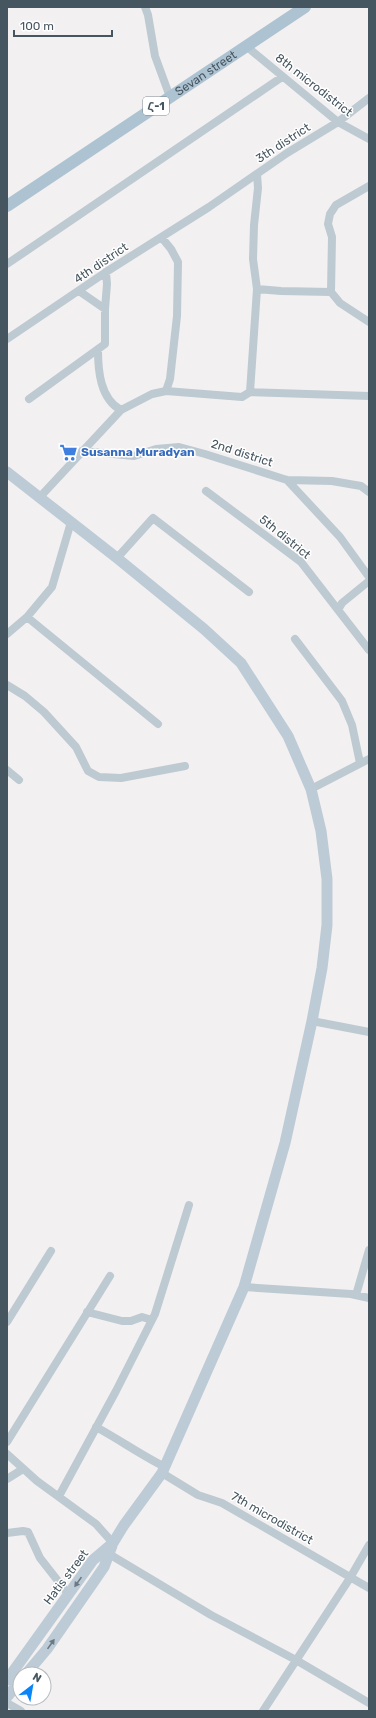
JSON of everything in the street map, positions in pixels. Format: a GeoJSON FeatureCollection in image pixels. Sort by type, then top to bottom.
{"type":"FeatureCollection","features":[{"type":"Feature","properties":{"kind":"main road","name":"Sevan street"},"geometry":{"type":"LineString","coordinates":[[7,206],[305,7]]}},
{"type":"Feature","properties":{"kind":"main road","name":"Hatis street"},"geometry":{"type":"LineString","coordinates":[[7,472],[117,558],[204,629],[241,662],[288,736],[311,789],[321,831],[327,879],[327,926],[322,968],[312,1021],[285,1143],[244,1287],[164,1470],[106,1552],[93,1560],[7,1680]]}},
{"type":"Feature","properties":{"kind":"main road","name":"Hatis street"},"geometry":{"type":"LineString","coordinates":[[33,1666],[47,1649],[97,1578],[104,1567],[106,1552]]}},
{"type":"Feature","properties":{"kind":"street"},"geometry":{"type":"LineString","coordinates":[[145,7],[148,15],[155,56],[170,97]]}},
{"type":"Feature","properties":{"kind":"street","name":"8th microdistrict"},"geometry":{"type":"LineString","coordinates":[[246,46],[338,122],[369,140]]}},
{"type":"Feature","properties":{"kind":"street"},"geometry":{"type":"LineString","coordinates":[[7,264],[282,77]]}},
{"type":"Feature","properties":{"kind":"street","name":"3th district"},"geometry":{"type":"LineString","coordinates":[[209,207],[338,122],[369,98]]}},
{"type":"Feature","properties":{"kind":"street"},"geometry":{"type":"LineString","coordinates":[[250,392],[257,289],[253,259],[258,188],[257,174]]}},
{"type":"Feature","properties":{"kind":"street"},"geometry":{"type":"LineString","coordinates":[[369,186],[336,205],[330,214],[328,224],[332,237],[331,292],[340,303],[369,322]]}},
{"type":"Feature","properties":{"kind":"street","name":"4th district"},"geometry":{"type":"LineString","coordinates":[[7,339],[106,272],[209,207]]}},
{"type":"Feature","properties":{"kind":"street"},"geometry":{"type":"LineString","coordinates":[[162,238],[171,249],[178,262],[176,316],[170,379],[166,391]]}},
{"type":"Feature","properties":{"kind":"street"},"geometry":{"type":"LineString","coordinates":[[29,399],[105,344],[106,272]]}},
{"type":"Feature","properties":{"kind":"street"},"geometry":{"type":"LineString","coordinates":[[257,289],[331,292]]}},
{"type":"Feature","properties":{"kind":"street"},"geometry":{"type":"LineString","coordinates":[[79,291],[105,309]]}},
{"type":"Feature","properties":{"kind":"street"},"geometry":{"type":"LineString","coordinates":[[98,350],[98,365],[101,383],[110,400],[115,407],[120,410]]}},
{"type":"Feature","properties":{"kind":"street"},"geometry":{"type":"LineString","coordinates":[[39,498],[120,410],[152,394],[166,391],[242,397],[250,392],[369,396]]}},
{"type":"Feature","properties":{"kind":"street","name":"2nd district"},"geometry":{"type":"LineString","coordinates":[[82,452],[134,456],[156,449],[179,447],[287,480],[332,481],[361,486],[369,492]]}},
{"type":"Feature","properties":{"kind":"street"},"geometry":{"type":"LineString","coordinates":[[287,480],[340,537],[369,577]]}},
{"type":"Feature","properties":{"kind":"street","name":"5th district"},"geometry":{"type":"LineString","coordinates":[[206,491],[301,562],[369,650]]}},
{"type":"Feature","properties":{"kind":"street"},"geometry":{"type":"LineString","coordinates":[[117,558],[153,518],[249,592]]}},
{"type":"Feature","properties":{"kind":"street"},"geometry":{"type":"LineString","coordinates":[[7,634],[27,617],[52,587],[71,522]]}},
{"type":"Feature","properties":{"kind":"street"},"geometry":{"type":"LineString","coordinates":[[338,610],[342,603],[369,581]]}},
{"type":"Feature","properties":{"kind":"street"},"geometry":{"type":"LineString","coordinates":[[27,617],[158,724]]}},
{"type":"Feature","properties":{"kind":"street"},"geometry":{"type":"LineString","coordinates":[[295,639],[342,701],[352,726],[360,763]]}},
{"type":"Feature","properties":{"kind":"street"},"geometry":{"type":"LineString","coordinates":[[7,685],[25,696],[44,712],[76,747],[88,771],[99,777],[121,778],[185,766]]}},
{"type":"Feature","properties":{"kind":"street"},"geometry":{"type":"LineString","coordinates":[[311,789],[369,759]]}},
{"type":"Feature","properties":{"kind":"street"},"geometry":{"type":"LineString","coordinates":[[7,770],[19,780]]}},
{"type":"Feature","properties":{"kind":"street"},"geometry":{"type":"LineString","coordinates":[[312,1021],[369,1032]]}},
{"type":"Feature","properties":{"kind":"street"},"geometry":{"type":"LineString","coordinates":[[59,1496],[152,1320],[189,1205]]}},
{"type":"Feature","properties":{"kind":"street"},"geometry":{"type":"LineString","coordinates":[[356,1295],[369,1250]]}},
{"type":"Feature","properties":{"kind":"street"},"geometry":{"type":"LineString","coordinates":[[7,1322],[50,1251]]}},
{"type":"Feature","properties":{"kind":"street"},"geometry":{"type":"LineString","coordinates":[[7,1442],[110,1276]]}},
{"type":"Feature","properties":{"kind":"street"},"geometry":{"type":"LineString","coordinates":[[244,1287],[356,1295],[369,1298]]}},
{"type":"Feature","properties":{"kind":"street"},"geometry":{"type":"LineString","coordinates":[[87,1312],[122,1321],[131,1321],[142,1317],[152,1320]]}},
{"type":"Feature","properties":{"kind":"street","name":"7th microdistrict"},"geometry":{"type":"LineString","coordinates":[[96,1427],[127,1444],[198,1495],[222,1503],[369,1588]]}},
{"type":"Feature","properties":{"kind":"street"},"geometry":{"type":"LineString","coordinates":[[7,1454],[37,1481],[96,1524],[113,1543]]}},
{"type":"Feature","properties":{"kind":"street"},"geometry":{"type":"LineString","coordinates":[[7,1479],[24,1469]]}},
{"type":"Feature","properties":{"kind":"street"},"geometry":{"type":"LineString","coordinates":[[7,1533],[23,1531],[28,1532],[40,1558],[68,1595]]}},
{"type":"Feature","properties":{"kind":"street"},"geometry":{"type":"LineString","coordinates":[[263,1711],[350,1578],[369,1545]]}},
{"type":"Feature","properties":{"kind":"street"},"geometry":{"type":"LineString","coordinates":[[106,1552],[211,1615],[296,1660],[369,1703]]}},
{"type":"Feature","properties":{"kind":"street"},"geometry":{"type":"LineString","coordinates":[[7,1704],[21,1711]]}},
{"type":"Feature","properties":{"kind":"place","name":"Susanna Muradyan"},"geometry":{"type":"Point","coordinates":[68,452]}}]}
